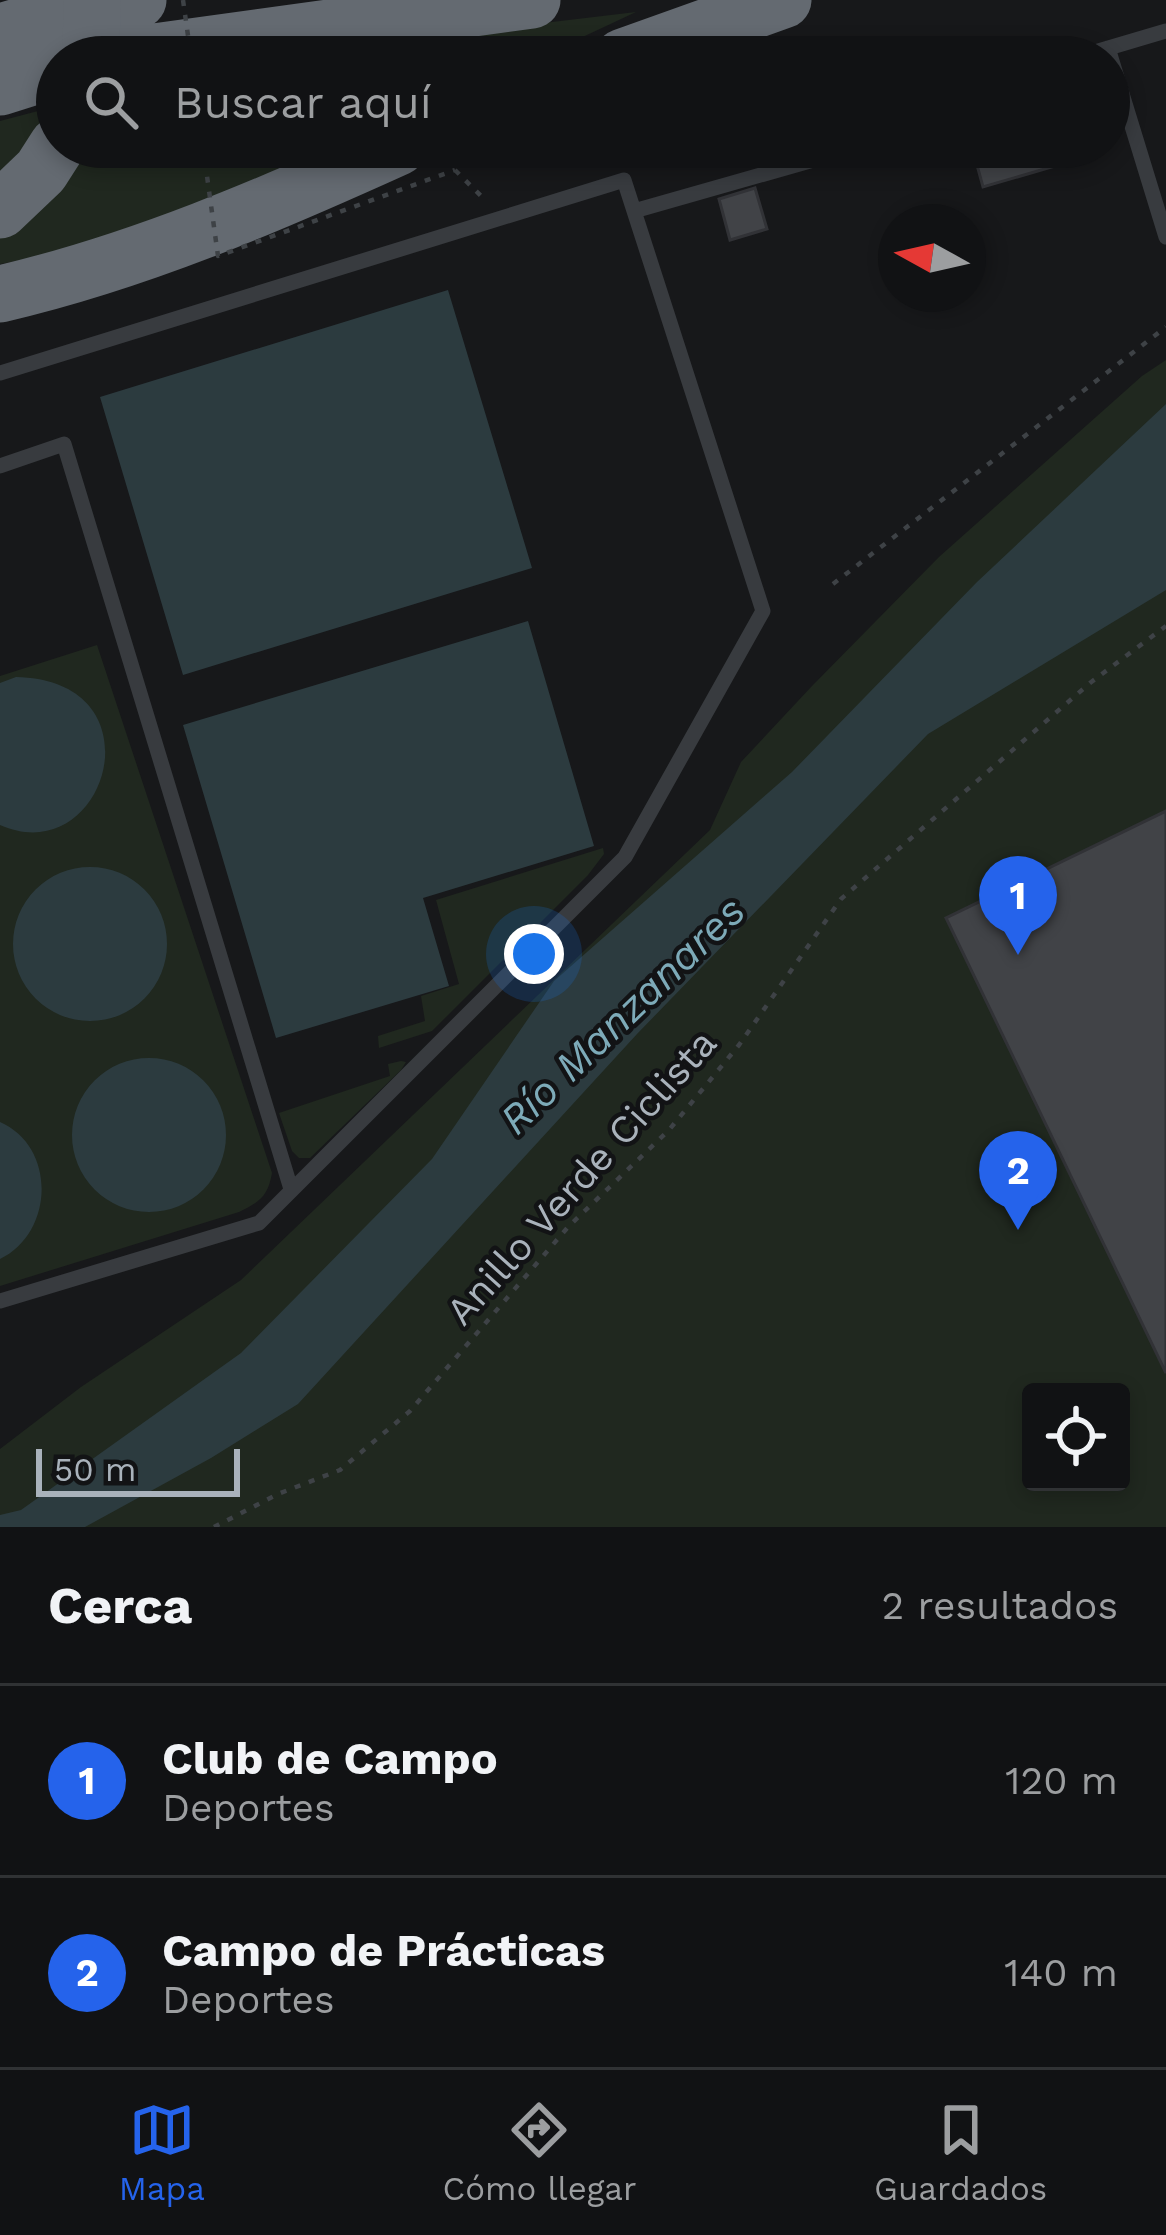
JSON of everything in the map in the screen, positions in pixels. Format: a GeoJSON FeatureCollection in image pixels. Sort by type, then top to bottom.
{"type":"FeatureCollection","features":[{"type":"Feature","properties":{"kind":"highway"},"geometry":{"type":"LineString","coordinates":[[91,36],[92,0]]}},
{"type":"Feature","properties":{"kind":"highway"},"geometry":{"type":"LineString","coordinates":[[0,32],[78,10],[138,0]]}},
{"type":"Feature","properties":{"kind":"highway"},"geometry":{"type":"LineString","coordinates":[[258,36],[532,0]]}},
{"type":"Feature","properties":{"kind":"highway"},"geometry":{"type":"LineString","coordinates":[[682,36],[783,0]]}},
{"type":"Feature","properties":{"kind":"highway"},"geometry":{"type":"LineString","coordinates":[[0,87],[36,76]]}},
{"type":"Feature","properties":{"kind":"highway"},"geometry":{"type":"LineString","coordinates":[[0,210],[43,168]]}},
{"type":"Feature","properties":{"kind":"highway"},"geometry":{"type":"LineString","coordinates":[[0,294],[136,255],[351,168]]}},
{"type":"Feature","properties":{"kind":"lane"},"geometry":{"type":"LineString","coordinates":[[1130,42],[1166,31]]}},
{"type":"Feature","properties":{"kind":"lane"},"geometry":{"type":"LineString","coordinates":[[1130,120],[1166,237]]}},
{"type":"Feature","properties":{"kind":"lane"},"geometry":{"type":"LineString","coordinates":[[634,212],[786,168]]}},
{"type":"Feature","properties":{"kind":"lane"},"geometry":{"type":"LineString","coordinates":[[0,373],[624,180],[763,611],[625,857],[259,1222],[0,1301]]}},
{"type":"Feature","properties":{"kind":"lane"},"geometry":{"type":"LineString","coordinates":[[0,466],[64,444],[292,1189]]}},
{"type":"Feature","properties":{"kind":"path"},"geometry":{"type":"LineString","coordinates":[[183,0],[188,36]]}},
{"type":"Feature","properties":{"kind":"path"},"geometry":{"type":"LineString","coordinates":[[206,168],[218,256],[455,170],[501,216]]}},
{"type":"Feature","properties":{"kind":"path"},"geometry":{"type":"LineString","coordinates":[[833,584],[1166,327]]}},
{"type":"Feature","properties":{"kind":"path","name":"Anillo Verde Ciclista"},"geometry":{"type":"LineString","coordinates":[[214,1527],[278,1494],[340,1471],[410,1411],[568,1227],[669,1130],[739,1045],[841,899],[1090,683],[1166,626]]}},
{"type":"Feature","properties":{"kind":"shaded area"},"geometry":{"type":"Polygon","coordinates":[[[636,12],[585,36],[434,36],[636,12]]]}},
{"type":"Feature","properties":{"kind":"shaded area"},"geometry":{"type":"Polygon","coordinates":[[[36,112],[36,168],[305,168],[109,245],[0,264],[0,121],[36,112]]]}},
{"type":"Feature","properties":{"kind":"shaded area"},"geometry":{"type":"Polygon","coordinates":[[[1166,360],[1166,1527],[0,1527],[0,1449],[81,1387],[241,1280],[710,830],[741,762],[939,557],[1142,376],[1166,360]]]}},
{"type":"Feature","properties":{"kind":"shaded area"},"geometry":{"type":"Polygon","coordinates":[[[97,645],[272,1173],[262,1197],[239,1212],[0,1286],[0,676],[97,645]]]}},
{"type":"Feature","properties":{"kind":"shaded area"},"geometry":{"type":"Polygon","coordinates":[[[603,848],[604,854],[588,875],[432,1031],[379,1048],[378,1036],[425,1021],[421,996],[459,984],[436,900],[603,848]]]}},
{"type":"Feature","properties":{"kind":"shaded area"},"geometry":{"type":"Polygon","coordinates":[[[406,1062],[401,1070],[310,1158],[299,1158],[292,1151],[279,1113],[390,1076],[388,1064],[406,1062]]]}},
{"type":"Feature","properties":{"kind":"water"},"geometry":{"type":"Polygon","coordinates":[[[448,290],[532,568],[183,675],[100,397],[448,290]]]}},
{"type":"Feature","properties":{"kind":"water","name":"Río Manzanares"},"geometry":{"type":"Polygon","coordinates":[[[1166,404],[1166,590],[928,734],[637,1034],[298,1404],[85,1527],[0,1527],[0,1515],[21,1510],[241,1353],[432,1159],[554,981],[792,772],[977,582],[1166,404]]]}},
{"type":"Feature","properties":{"kind":"water"},"geometry":{"type":"Polygon","coordinates":[[[528,621],[594,846],[423,898],[449,986],[276,1038],[183,725],[528,621]]]}},
{"type":"Feature","properties":{"kind":"water"},"geometry":{"type":"Polygon","coordinates":[[[16,677],[62,686],[91,708],[104,738],[103,770],[91,800],[68,822],[37,832],[0,825],[0,683],[16,677]]]}},
{"type":"Feature","properties":{"kind":"water"},"geometry":{"type":"Polygon","coordinates":[[[90,867],[119,873],[144,890],[161,915],[167,944],[161,973],[144,998],[119,1015],[90,1021],[61,1015],[36,998],[19,973],[13,944],[19,915],[36,890],[61,873],[90,867]]]}},
{"type":"Feature","properties":{"kind":"water"},"geometry":{"type":"Polygon","coordinates":[[[149,1058],[179,1064],[204,1080],[220,1105],[226,1135],[220,1165],[204,1190],[179,1206],[149,1212],[119,1206],[94,1190],[78,1165],[72,1135],[78,1105],[94,1080],[119,1064],[149,1058]]]}},
{"type":"Feature","properties":{"kind":"water"},"geometry":{"type":"Polygon","coordinates":[[[0,1122],[32,1150],[42,1190],[31,1230],[0,1259],[0,1122]]]}},
{"type":"Feature","properties":{"kind":"building"},"geometry":{"type":"Polygon","coordinates":[[[978,168],[1048,168],[983,187],[978,168]]]}},
{"type":"Feature","properties":{"kind":"building"},"geometry":{"type":"Polygon","coordinates":[[[755,188],[767,229],[730,240],[719,199],[755,188]]]}},
{"type":"Feature","properties":{"kind":"building"},"geometry":{"type":"Polygon","coordinates":[[[1166,811],[1166,1373],[946,918],[1166,811]]]}},
{"type":"Feature","properties":{"kind":"place","name":"Club de Campo"},"geometry":{"type":"Point","coordinates":[1018,955]}},
{"type":"Feature","properties":{"kind":"place","name":"Campo de Prácticas"},"geometry":{"type":"Point","coordinates":[1018,1230]}}]}
